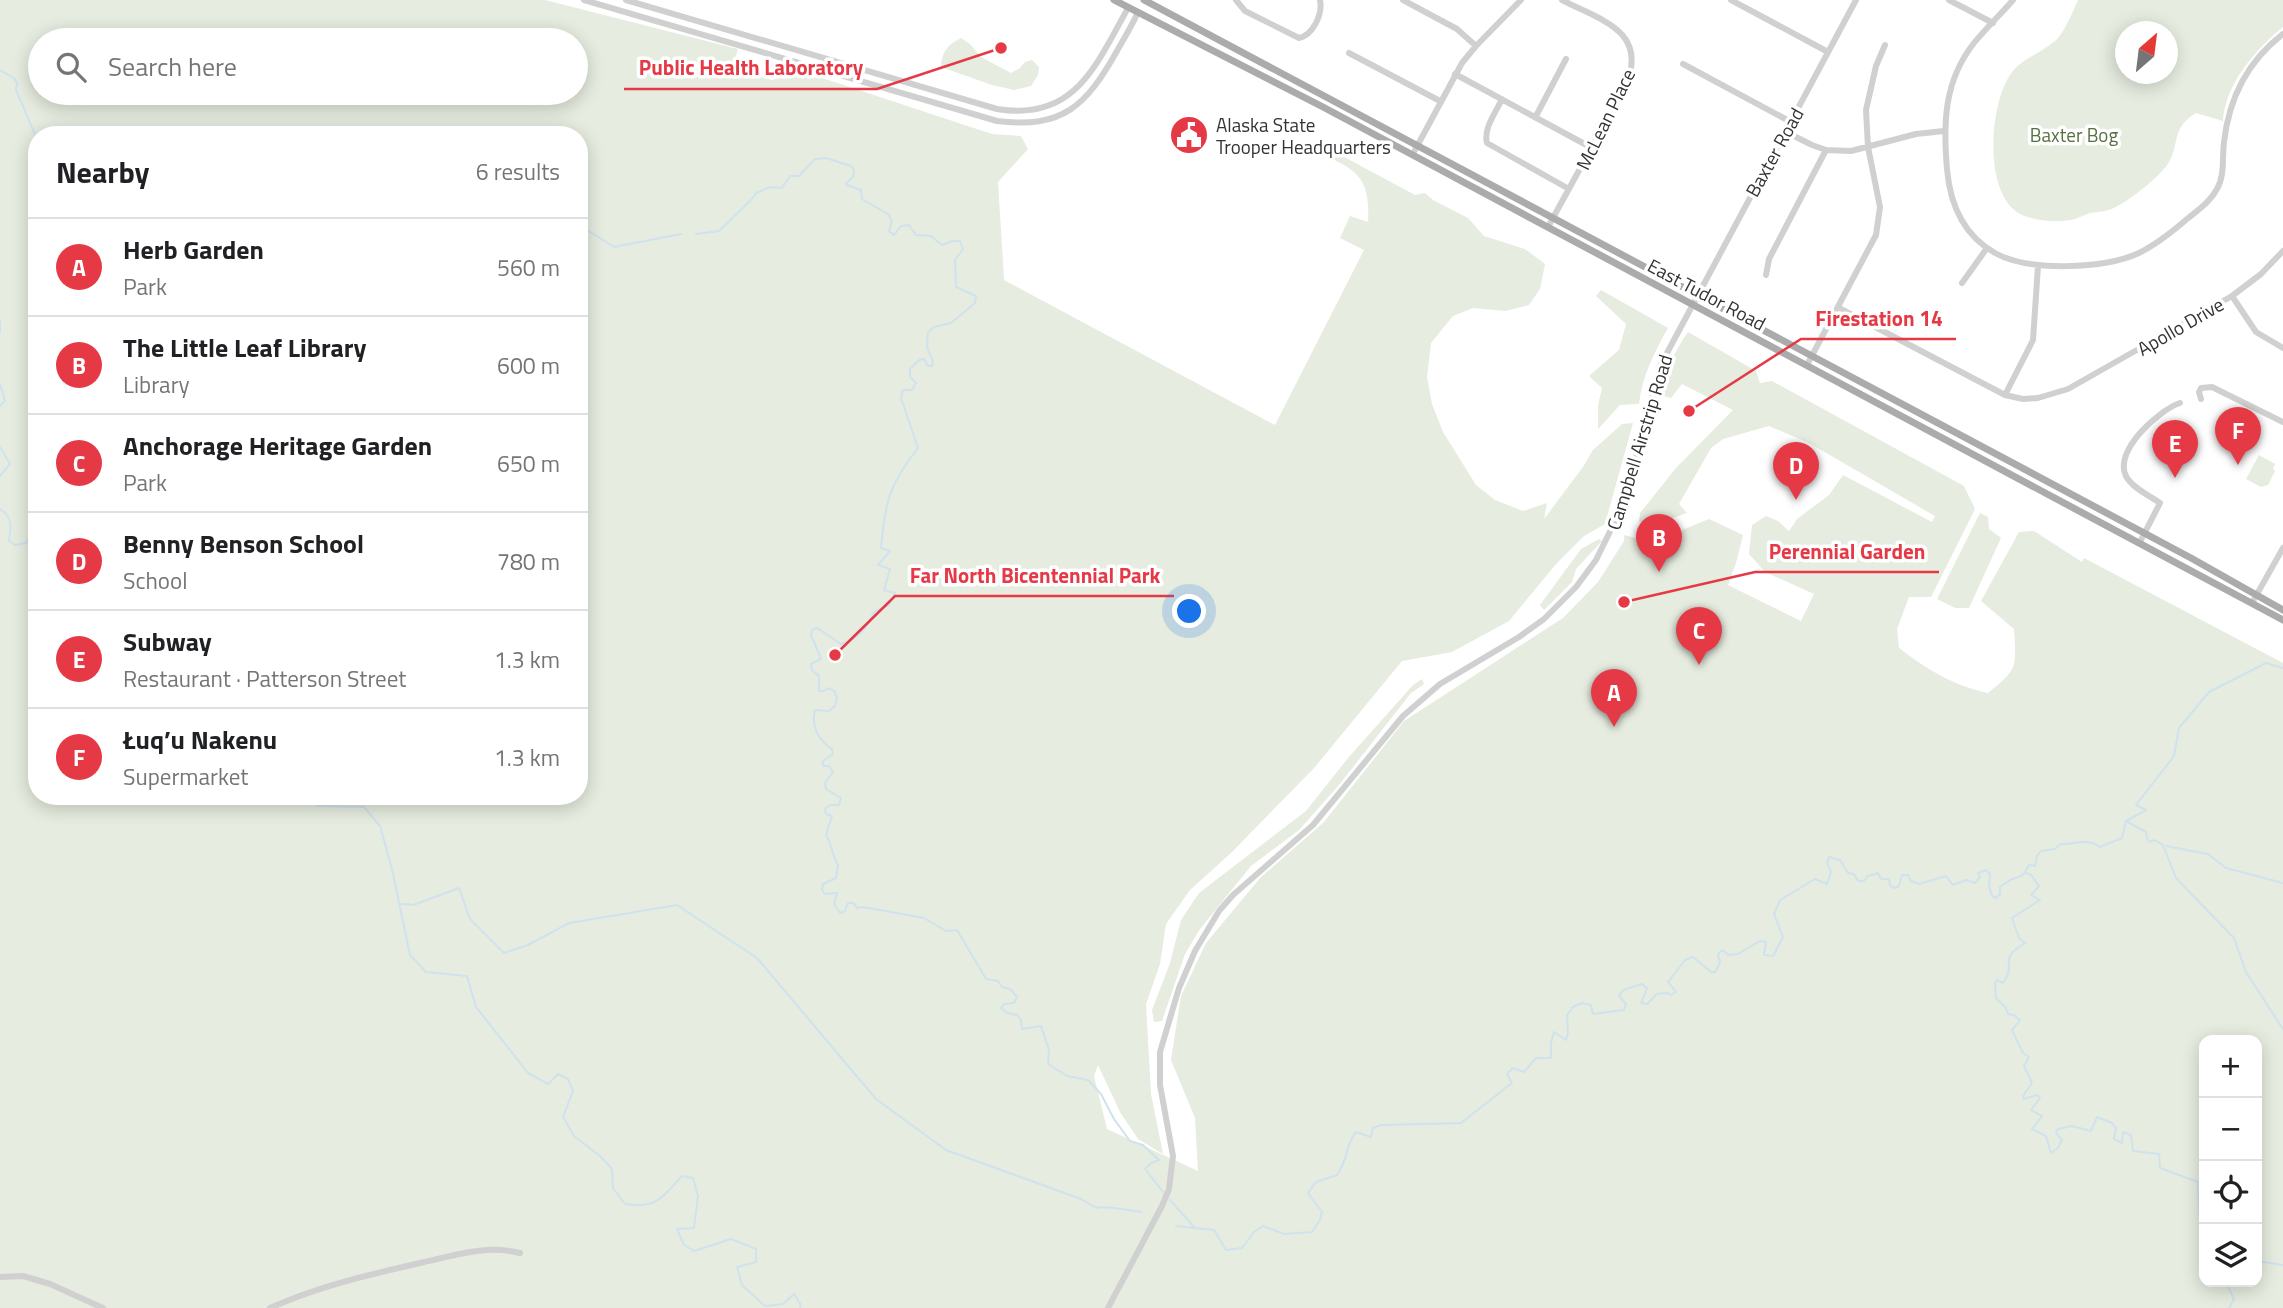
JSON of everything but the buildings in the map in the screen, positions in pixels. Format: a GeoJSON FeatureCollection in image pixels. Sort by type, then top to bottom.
{"type":"FeatureCollection","features":[{"type":"Feature","properties":{"kind":"main road","name":"East Tudor Road"},"geometry":{"type":"LineString","coordinates":[[1114,0],[1130,4],[1138,12],[2140,542],[2254,600],[2283,610]]}},
{"type":"Feature","properties":{"kind":"main road","name":"East Tudor Road"},"geometry":{"type":"LineString","coordinates":[[1144,0],[2144,534],[2283,620]]}},
{"type":"Feature","properties":{"kind":"main road"},"geometry":{"type":"LineString","coordinates":[[1138,12],[1144,0]]}},
{"type":"Feature","properties":{"kind":"street"},"geometry":{"type":"LineString","coordinates":[[584,0],[997,121],[1031,124],[1069,111],[1089,95],[1103,77],[1138,12]]}},
{"type":"Feature","properties":{"kind":"street"},"geometry":{"type":"LineString","coordinates":[[626,0],[997,109],[1031,111],[1053,105],[1071,95],[1084,83],[1130,4]]}},
{"type":"Feature","properties":{"kind":"street"},"geometry":{"type":"LineString","coordinates":[[1236,0],[1244,10],[1299,38],[1311,31],[1321,12],[1320,0]]}},
{"type":"Feature","properties":{"kind":"street"},"geometry":{"type":"LineString","coordinates":[[1403,0],[1457,29],[1476,46]]}},
{"type":"Feature","properties":{"kind":"street"},"geometry":{"type":"LineString","coordinates":[[1412,155],[1455,74],[1476,46],[1521,0]]}},
{"type":"Feature","properties":{"kind":"street","name":"McLean Place"},"geometry":{"type":"LineString","coordinates":[[1548,227],[1633,68],[1630,44],[1617,29],[1562,0]]}},
{"type":"Feature","properties":{"kind":"street"},"geometry":{"type":"LineString","coordinates":[[1731,0],[1828,52]]}},
{"type":"Feature","properties":{"kind":"street","name":"Baxter Road"},"geometry":{"type":"LineString","coordinates":[[1692,303],[1856,0]]}},
{"type":"Feature","properties":{"kind":"street"},"geometry":{"type":"LineString","coordinates":[[1949,0],[1993,23]]}},
{"type":"Feature","properties":{"kind":"street"},"geometry":{"type":"LineString","coordinates":[[2013,0],[1975,41],[1957,71],[1945,109],[1948,182],[1952,202],[1962,222],[1987,248],[2018,263],[2038,266],[2098,264],[2128,257],[2166,237],[2209,200],[2222,178],[2225,130],[2235,96],[2252,64],[2283,34]]}},
{"type":"Feature","properties":{"kind":"street"},"geometry":{"type":"LineString","coordinates":[[1807,365],[1876,235],[1880,207],[1866,128],[1868,99],[1876,66],[1885,45]]}},
{"type":"Feature","properties":{"kind":"street"},"geometry":{"type":"LineString","coordinates":[[1349,53],[1440,102]]}},
{"type":"Feature","properties":{"kind":"street"},"geometry":{"type":"LineString","coordinates":[[1536,116],[1566,59]]}},
{"type":"Feature","properties":{"kind":"street"},"geometry":{"type":"LineString","coordinates":[[1684,64],[1791,122]]}},
{"type":"Feature","properties":{"kind":"street"},"geometry":{"type":"LineString","coordinates":[[1455,74],[1592,148]]}},
{"type":"Feature","properties":{"kind":"street"},"geometry":{"type":"LineString","coordinates":[[1502,99],[1488,130],[1488,143],[1569,189]]}},
{"type":"Feature","properties":{"kind":"street"},"geometry":{"type":"LineString","coordinates":[[1786,132],[1826,150],[1851,151],[1916,134],[1944,131]]}},
{"type":"Feature","properties":{"kind":"street"},"geometry":{"type":"LineString","coordinates":[[1766,275],[1769,259],[1826,150]]}},
{"type":"Feature","properties":{"kind":"street"},"geometry":{"type":"LineString","coordinates":[[1962,283],[1987,248]]}},
{"type":"Feature","properties":{"kind":"street","name":"Apollo Drive"},"geometry":{"type":"LineString","coordinates":[[2005,395],[2023,399],[2038,398],[2068,389],[2232,296],[2261,274],[2283,250]]}},
{"type":"Feature","properties":{"kind":"street"},"geometry":{"type":"LineString","coordinates":[[1839,308],[2005,395],[2034,340],[2038,266]]}},
{"type":"Feature","properties":{"kind":"street"},"geometry":{"type":"LineString","coordinates":[[2232,296],[2256,332],[2283,348]]}},
{"type":"Feature","properties":{"kind":"street","name":"Campbell Airstrip Road"},"geometry":{"type":"LineString","coordinates":[[1108,1308],[1169,1189],[1173,1156],[1160,1085],[1160,1052],[1179,988],[1195,951],[1219,911],[1233,895],[1313,825],[1417,702],[1440,684],[1534,626],[1576,587],[1601,552],[1616,523],[1656,376],[1692,303]]}},
{"type":"Feature","properties":{"kind":"street"},"geometry":{"type":"LineString","coordinates":[[2201,399],[2199,392],[2202,388],[2212,387],[2283,422]]}},
{"type":"Feature","properties":{"kind":"street"},"geometry":{"type":"LineString","coordinates":[[2140,542],[2160,503],[2127,480],[2123,468],[2128,452],[2142,430],[2166,408],[2180,402]]}},
{"type":"Feature","properties":{"kind":"street"},"geometry":{"type":"LineString","coordinates":[[2254,600],[2283,548]]}},
{"type":"Feature","properties":{"kind":"street"},"geometry":{"type":"LineString","coordinates":[[271,1308],[306,1292],[458,1254],[491,1249],[507,1249],[520,1253]]}},
{"type":"Feature","properties":{"kind":"street"},"geometry":{"type":"LineString","coordinates":[[0,1277],[23,1276],[50,1283],[103,1308]]}},
{"type":"Feature","properties":{"kind":"green space"},"geometry":{"type":"Polygon","coordinates":[[[0,0],[545,0],[738,49],[733,67],[772,80],[801,71],[992,134],[1021,136],[1028,149],[998,182],[1004,280],[1275,425],[1364,250],[1340,238],[1350,216],[1368,222],[1368,205],[1362,182],[1349,168],[1314,150],[1313,147],[1318,143],[1415,195],[1425,193],[1468,218],[1484,236],[1525,249],[1545,264],[1540,289],[1529,305],[1505,311],[1473,308],[1453,316],[1431,343],[1427,377],[1432,404],[1443,432],[1476,485],[1495,500],[1523,511],[1547,503],[1544,519],[1593,450],[1622,424],[1633,423],[1605,524],[1584,536],[1556,564],[1509,621],[1452,652],[1402,661],[1314,768],[1231,853],[1190,890],[1166,924],[1160,964],[1146,1004],[1151,1094],[1163,1154],[1138,1139],[1120,1112],[1098,1065],[1094,1076],[1107,1129],[1198,1171],[1195,1118],[1171,1060],[1181,996],[1206,943],[1261,877],[1324,822],[1404,721],[1563,618],[1598,582],[1624,541],[1624,535],[1647,541],[1661,536],[1665,545],[1674,550],[1682,530],[1709,519],[1743,535],[1728,585],[1801,621],[1814,594],[1765,572],[1749,554],[1752,525],[1766,516],[1778,521],[1789,531],[1797,519],[1829,495],[1843,475],[1932,522],[1935,516],[1809,443],[1769,426],[1723,439],[1711,448],[1679,504],[1687,513],[1653,525],[1639,522],[1640,513],[1676,468],[1733,410],[1682,384],[1671,398],[1660,395],[1671,362],[1688,332],[1756,371],[1760,383],[1772,381],[1964,486],[1975,509],[1931,597],[1909,597],[1897,629],[1899,648],[1941,676],[1988,693],[2010,672],[2015,659],[2014,629],[1981,601],[2019,532],[2034,531],[2082,562],[2084,558],[2283,663],[2283,1308],[0,1308],[0,0]]]}},
{"type":"Feature","properties":{"kind":"green space","name":"Baxter Bog"},"geometry":{"type":"Polygon","coordinates":[[[2078,0],[2283,0],[2283,27],[2244,68],[2229,94],[2223,121],[2196,113],[2188,119],[2179,130],[2169,162],[2159,174],[2137,193],[2113,208],[2069,220],[2034,219],[2022,215],[2009,205],[2000,189],[1993,148],[1998,104],[2012,72],[2021,63],[2050,45],[2065,28],[2078,0]]]}},
{"type":"Feature","properties":{"kind":"green space"},"geometry":{"type":"Polygon","coordinates":[[[961,38],[981,57],[1011,73],[1032,60],[1039,67],[1038,75],[1031,86],[1014,90],[941,67],[946,50],[961,38]]]}},
{"type":"Feature","properties":{"kind":"green space"},"geometry":{"type":"Polygon","coordinates":[[[1601,290],[1668,328],[1649,365],[1639,404],[1620,405],[1598,429],[1598,405],[1602,388],[1589,376],[1619,350],[1626,324],[1596,296],[1601,290]]]}},
{"type":"Feature","properties":{"kind":"green space"},"geometry":{"type":"Polygon","coordinates":[[[2259,455],[2275,464],[2275,471],[2268,485],[2261,487],[2246,479],[2259,455]]]}},
{"type":"Feature","properties":{"kind":"green space"},"geometry":{"type":"Polygon","coordinates":[[[1980,513],[1988,517],[1989,529],[2001,538],[1969,608],[1955,608],[1937,599],[1980,513]]]}},
{"type":"Feature","properties":{"kind":"green space"},"geometry":{"type":"Polygon","coordinates":[[[1599,539],[1602,541],[1576,569],[1572,582],[1544,610],[1540,605],[1581,549],[1599,539]]]}},
{"type":"Feature","properties":{"kind":"green space"},"geometry":{"type":"Polygon","coordinates":[[[1422,679],[1424,684],[1411,693],[1339,785],[1299,830],[1251,866],[1200,929],[1185,954],[1162,1021],[1154,1022],[1152,1010],[1170,963],[1181,920],[1199,893],[1306,811],[1348,758],[1413,685],[1422,679]]]}},
{"type":"Feature","properties":{"kind":"waterway"},"geometry":{"type":"LineString","coordinates":[[0,70],[14,78],[17,83],[16,90],[31,126]]}},
{"type":"Feature","properties":{"kind":"waterway"},"geometry":{"type":"LineString","coordinates":[[696,234],[719,231],[756,193],[770,187],[782,188],[790,176],[799,176],[815,159],[826,158],[851,166],[854,170],[853,177],[847,185],[861,190],[862,199],[888,214],[892,221],[889,231],[894,235],[901,226],[909,225],[916,235],[931,236],[942,245],[960,241],[963,249],[955,260],[956,287],[976,296],[975,303],[951,323],[934,327],[928,332],[927,347],[932,366],[928,366],[924,359],[910,369],[910,377],[916,383],[912,390],[903,390],[901,398],[918,448],[895,484],[884,518],[881,548],[890,551],[878,565],[890,569],[884,590],[895,593],[889,605],[874,612],[862,632],[848,642],[841,644],[817,628],[812,630],[811,635],[821,659],[811,664],[812,670],[819,676],[819,691],[829,688],[837,698],[835,706],[829,711],[815,710],[815,727],[819,737],[832,749],[833,754],[823,761],[823,766],[829,766],[833,772],[825,783],[826,789],[841,798],[839,805],[830,805],[825,809],[826,814],[832,816],[826,835],[838,865],[836,878],[823,884],[822,890],[825,894],[837,893],[834,904],[840,913],[845,911],[848,903],[854,903],[857,908],[924,918],[946,931],[957,930],[986,979],[998,981],[1017,997],[1014,1003],[1004,1004],[1001,1008],[1017,1015],[1022,1029],[1041,1026],[1049,1050],[1048,1064],[1067,1076],[1088,1080],[1101,1094],[1130,1141],[1143,1145],[1159,1160],[1145,1169],[1163,1192]]}},
{"type":"Feature","properties":{"kind":"waterway"},"geometry":{"type":"LineString","coordinates":[[588,231],[614,247],[681,234]]}},
{"type":"Feature","properties":{"kind":"waterway"},"geometry":{"type":"LineString","coordinates":[[0,320],[0,332]]}},
{"type":"Feature","properties":{"kind":"waterway"},"geometry":{"type":"LineString","coordinates":[[0,384],[5,401],[0,406]]}},
{"type":"Feature","properties":{"kind":"waterway"},"geometry":{"type":"LineString","coordinates":[[0,447],[10,464],[0,476]]}},
{"type":"Feature","properties":{"kind":"waterway"},"geometry":{"type":"LineString","coordinates":[[0,509],[9,519],[9,541],[15,545],[26,543],[28,539]]}},
{"type":"Feature","properties":{"kind":"waterway"},"geometry":{"type":"LineString","coordinates":[[2126,821],[2146,810],[2136,805],[2174,756],[2179,728],[2209,692],[2266,663],[2283,668]]}},
{"type":"Feature","properties":{"kind":"waterway"},"geometry":{"type":"LineString","coordinates":[[317,805],[364,807],[380,826],[410,955],[426,972],[467,976],[476,1007],[528,1073],[548,1084],[558,1074],[568,1079],[573,1091],[563,1117],[574,1136],[612,1169],[613,1188],[625,1204],[651,1203],[663,1196],[682,1176],[693,1178],[698,1196],[694,1228],[677,1229],[684,1245],[694,1251],[731,1239],[756,1249],[756,1262],[737,1267],[742,1285],[765,1306],[783,1304],[794,1294],[801,1305],[800,1308]]}},
{"type":"Feature","properties":{"kind":"waterway"},"geometry":{"type":"LineString","coordinates":[[1176,1226],[1214,1230],[1226,1250],[1242,1248],[1254,1232],[1263,1226],[1284,1234],[1312,1232],[1322,1212],[1308,1193],[1316,1182],[1337,1175],[1356,1132],[1371,1137],[1373,1128],[1381,1125],[1461,1123],[1512,1083],[1507,1074],[1513,1068],[1524,1072],[1536,1058],[1551,1058],[1554,1032],[1566,1040],[1567,1015],[1573,1007],[1582,1003],[1591,1005],[1593,1014],[1624,1010],[1626,1004],[1619,996],[1623,990],[1642,984],[1647,988],[1641,1003],[1647,1004],[1657,994],[1671,995],[1676,992],[1668,982],[1685,960],[1693,957],[1711,972],[1715,972],[1720,963],[1718,954],[1722,950],[1729,955],[1738,954],[1760,941],[1766,942],[1764,955],[1773,956],[1783,937],[1774,914],[1780,900],[1815,879],[1827,884],[1831,872],[1827,862],[1829,857],[1840,860],[1848,873],[1854,874],[1858,881],[1864,881],[1868,876],[1878,873],[1881,879],[1889,879],[1890,886],[1895,888],[1899,886],[1902,875],[1908,875],[1911,881],[1919,884],[1946,876],[1953,885],[1966,880],[1975,883],[1980,877],[1978,873],[1986,870],[1990,874],[1989,887],[1992,896],[1996,898],[2000,894],[2000,887],[2023,875],[2029,865],[2035,866],[2041,851],[2055,849],[2060,844],[2080,842],[2090,842],[2100,847],[2122,838],[2126,821],[2146,832],[2150,842],[2155,840],[2163,845],[2176,878],[2234,938],[2246,972],[2283,1029]]}},
{"type":"Feature","properties":{"kind":"waterway"},"geometry":{"type":"LineString","coordinates":[[2166,846],[2208,854],[2226,868],[2283,883]]}},
{"type":"Feature","properties":{"kind":"waterway"},"geometry":{"type":"LineString","coordinates":[[2026,873],[2031,875],[2039,886],[2031,895],[2040,900],[2012,918],[2019,938],[2025,943],[2011,954],[2009,971],[2003,983],[1997,980],[1995,983],[1996,998],[2008,1014],[2020,1020],[2012,1030],[2023,1053],[2029,1057],[2024,1066],[2032,1083],[2023,1096],[2024,1099],[2037,1095],[2040,1098],[2031,1110],[2042,1116],[2032,1129],[2046,1136],[2051,1153],[2058,1148],[2062,1140],[2056,1133],[2058,1129],[2072,1126],[2091,1131],[2097,1117],[2112,1123],[2116,1128],[2114,1139],[2122,1143],[2123,1132],[2131,1135],[2133,1151],[2159,1154],[2160,1168],[2198,1182],[2199,1214]]}},
{"type":"Feature","properties":{"kind":"waterway"},"geometry":{"type":"LineString","coordinates":[[401,904],[413,905],[459,888],[470,919],[504,953],[528,945],[569,923],[677,905],[757,958],[876,1099],[946,1150],[1081,1199],[1096,1208],[1142,1212]]}},
{"type":"Feature","properties":{"kind":"waterway"},"geometry":{"type":"LineString","coordinates":[[1170,1200],[1195,1228]]}},
{"type":"Feature","properties":{"kind":"waterway"},"geometry":{"type":"LineString","coordinates":[[2262,1262],[2283,1265]]}},
{"type":"Feature","properties":{"kind":"waterway"},"geometry":{"type":"LineString","coordinates":[[2228,1287],[2234,1299],[2229,1308]]}},
{"type":"Feature","properties":{"kind":"place","name":"Public Health Laboratory"},"geometry":{"type":"Point","coordinates":[1001,48]}},
{"type":"Feature","properties":{"kind":"place","name":"Alaska State Trooper Headquarters"},"geometry":{"type":"Point","coordinates":[1189,135]}},
{"type":"Feature","properties":{"kind":"place","name":"Firestation 14"},"geometry":{"type":"Point","coordinates":[1689,411]}},
{"type":"Feature","properties":{"kind":"place","name":"Łuq’u Nakenu"},"geometry":{"type":"Point","coordinates":[2238,465]}},
{"type":"Feature","properties":{"kind":"place","name":"Subway"},"geometry":{"type":"Point","coordinates":[2175,478]}},
{"type":"Feature","properties":{"kind":"place","name":"Benny Benson School"},"geometry":{"type":"Point","coordinates":[1796,500]}},
{"type":"Feature","properties":{"kind":"place","name":"The Little Leaf Library"},"geometry":{"type":"Point","coordinates":[1659,572]}},
{"type":"Feature","properties":{"kind":"place","name":"Perennial Garden"},"geometry":{"type":"Point","coordinates":[1624,602]}},
{"type":"Feature","properties":{"kind":"place","name":"Far North Bicentennial Park"},"geometry":{"type":"Point","coordinates":[835,655]}},
{"type":"Feature","properties":{"kind":"place","name":"Anchorage Heritage Garden"},"geometry":{"type":"Point","coordinates":[1699,665]}},
{"type":"Feature","properties":{"kind":"place","name":"Herb Garden"},"geometry":{"type":"Point","coordinates":[1614,727]}}]}
